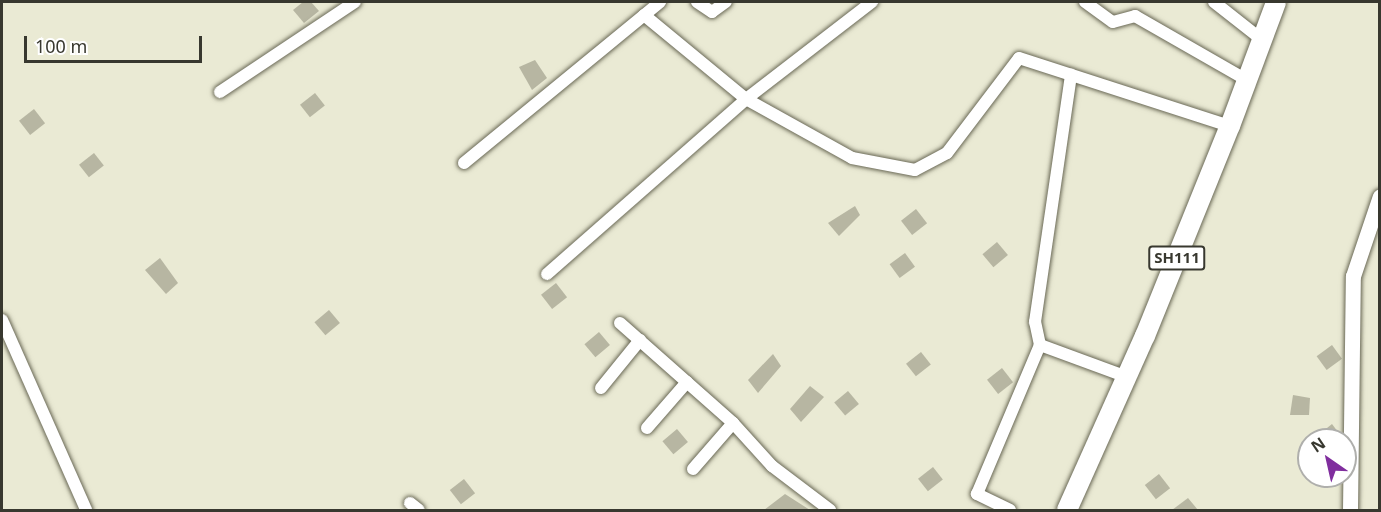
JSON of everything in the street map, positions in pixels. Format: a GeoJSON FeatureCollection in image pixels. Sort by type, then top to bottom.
{"type":"FeatureCollection","features":[{"type":"Feature","properties":{"kind":"main road","name":"SH111"},"geometry":{"type":"LineString","coordinates":[[1067,510],[1127,377],[1230,126],[1245,79],[1276,2]]}},
{"type":"Feature","properties":{"kind":"street"},"geometry":{"type":"LineString","coordinates":[[220,92],[355,2]]}},
{"type":"Feature","properties":{"kind":"street"},"geometry":{"type":"LineString","coordinates":[[464,163],[660,2]]}},
{"type":"Feature","properties":{"kind":"street"},"geometry":{"type":"LineString","coordinates":[[697,2],[712,12],[726,2]]}},
{"type":"Feature","properties":{"kind":"street"},"geometry":{"type":"LineString","coordinates":[[547,274],[746,99],[872,2]]}},
{"type":"Feature","properties":{"kind":"street"},"geometry":{"type":"LineString","coordinates":[[1085,2],[1113,22],[1135,16],[1245,79]]}},
{"type":"Feature","properties":{"kind":"street"},"geometry":{"type":"LineString","coordinates":[[1214,2],[1261,39]]}},
{"type":"Feature","properties":{"kind":"street"},"geometry":{"type":"LineString","coordinates":[[644,15],[746,99],[852,158],[915,170],[947,153],[1019,58],[1230,126]]}},
{"type":"Feature","properties":{"kind":"street"},"geometry":{"type":"LineString","coordinates":[[1010,510],[977,494],[1040,345],[1035,322],[1071,75]]}},
{"type":"Feature","properties":{"kind":"street"},"geometry":{"type":"LineString","coordinates":[[1350,510],[1353,276],[1380,196]]}},
{"type":"Feature","properties":{"kind":"street"},"geometry":{"type":"LineString","coordinates":[[2,320],[86,510]]}},
{"type":"Feature","properties":{"kind":"street"},"geometry":{"type":"LineString","coordinates":[[620,323],[733,423],[772,466],[821,508]]}},
{"type":"Feature","properties":{"kind":"street"},"geometry":{"type":"LineString","coordinates":[[601,388],[640,340]]}},
{"type":"Feature","properties":{"kind":"street"},"geometry":{"type":"LineString","coordinates":[[1040,345],[1127,377]]}},
{"type":"Feature","properties":{"kind":"street"},"geometry":{"type":"LineString","coordinates":[[647,428],[687,382]]}},
{"type":"Feature","properties":{"kind":"street"},"geometry":{"type":"LineString","coordinates":[[693,469],[733,423]]}},
{"type":"Feature","properties":{"kind":"building"},"geometry":{"type":"Polygon","coordinates":[[[303,2],[311,2],[319,11],[304,23],[293,10],[303,2]]]}},
{"type":"Feature","properties":{"kind":"building"},"geometry":{"type":"Polygon","coordinates":[[[535,60],[547,78],[532,90],[519,67],[535,60]]]}},
{"type":"Feature","properties":{"kind":"building"},"geometry":{"type":"Polygon","coordinates":[[[315,93],[325,106],[310,117],[300,105],[315,93]]]}},
{"type":"Feature","properties":{"kind":"building"},"geometry":{"type":"Polygon","coordinates":[[[34,109],[45,123],[30,135],[19,121],[34,109]]]}},
{"type":"Feature","properties":{"kind":"building"},"geometry":{"type":"Polygon","coordinates":[[[94,153],[104,166],[89,177],[79,165],[94,153]]]}},
{"type":"Feature","properties":{"kind":"building"},"geometry":{"type":"Polygon","coordinates":[[[855,206],[860,215],[839,236],[828,223],[855,206]]]}},
{"type":"Feature","properties":{"kind":"building"},"geometry":{"type":"Polygon","coordinates":[[[916,209],[927,223],[912,235],[901,221],[916,209]]]}},
{"type":"Feature","properties":{"kind":"building"},"geometry":{"type":"Polygon","coordinates":[[[997,242],[1008,255],[993,267],[982,254],[997,242]]]}},
{"type":"Feature","properties":{"kind":"building"},"geometry":{"type":"Polygon","coordinates":[[[905,253],[915,267],[900,278],[890,264],[905,253]]]}},
{"type":"Feature","properties":{"kind":"building"},"geometry":{"type":"Polygon","coordinates":[[[160,258],[178,283],[166,294],[145,270],[160,258]]]}},
{"type":"Feature","properties":{"kind":"building"},"geometry":{"type":"Polygon","coordinates":[[[556,283],[567,297],[552,309],[541,295],[556,283]]]}},
{"type":"Feature","properties":{"kind":"building"},"geometry":{"type":"Polygon","coordinates":[[[329,310],[340,323],[325,335],[314,322],[329,310]]]}},
{"type":"Feature","properties":{"kind":"building"},"geometry":{"type":"Polygon","coordinates":[[[599,332],[610,345],[595,357],[584,344],[599,332]]]}},
{"type":"Feature","properties":{"kind":"building"},"geometry":{"type":"Polygon","coordinates":[[[1332,345],[1342,359],[1327,370],[1317,356],[1332,345]]]}},
{"type":"Feature","properties":{"kind":"building"},"geometry":{"type":"Polygon","coordinates":[[[921,352],[931,365],[916,376],[906,364],[921,352]]]}},
{"type":"Feature","properties":{"kind":"building"},"geometry":{"type":"Polygon","coordinates":[[[773,354],[781,366],[758,393],[748,380],[773,354]]]}},
{"type":"Feature","properties":{"kind":"building"},"geometry":{"type":"Polygon","coordinates":[[[1002,368],[1013,382],[998,394],[987,380],[1002,368]]]}},
{"type":"Feature","properties":{"kind":"building"},"geometry":{"type":"Polygon","coordinates":[[[810,386],[824,397],[801,422],[790,409],[810,386]]]}},
{"type":"Feature","properties":{"kind":"building"},"geometry":{"type":"Polygon","coordinates":[[[848,391],[859,404],[845,416],[834,403],[848,391]]]}},
{"type":"Feature","properties":{"kind":"building"},"geometry":{"type":"Polygon","coordinates":[[[1293,395],[1310,398],[1309,415],[1290,415],[1293,395]]]}},
{"type":"Feature","properties":{"kind":"building"},"geometry":{"type":"Polygon","coordinates":[[[677,429],[688,442],[673,454],[662,441],[677,429]]]}},
{"type":"Feature","properties":{"kind":"building"},"geometry":{"type":"Polygon","coordinates":[[[933,467],[943,480],[928,491],[918,479],[933,467]]]}},
{"type":"Feature","properties":{"kind":"building"},"geometry":{"type":"Polygon","coordinates":[[[1159,474],[1170,488],[1156,499],[1145,485],[1159,474]]]}},
{"type":"Feature","properties":{"kind":"building"},"geometry":{"type":"Polygon","coordinates":[[[464,479],[475,493],[461,504],[450,490],[464,479]]]}},
{"type":"Feature","properties":{"kind":"building"},"geometry":{"type":"Polygon","coordinates":[[[785,494],[810,510],[764,510],[785,494]]]}},
{"type":"Feature","properties":{"kind":"building"},"geometry":{"type":"Polygon","coordinates":[[[1188,498],[1198,510],[1172,510],[1188,498]]]}}]}
